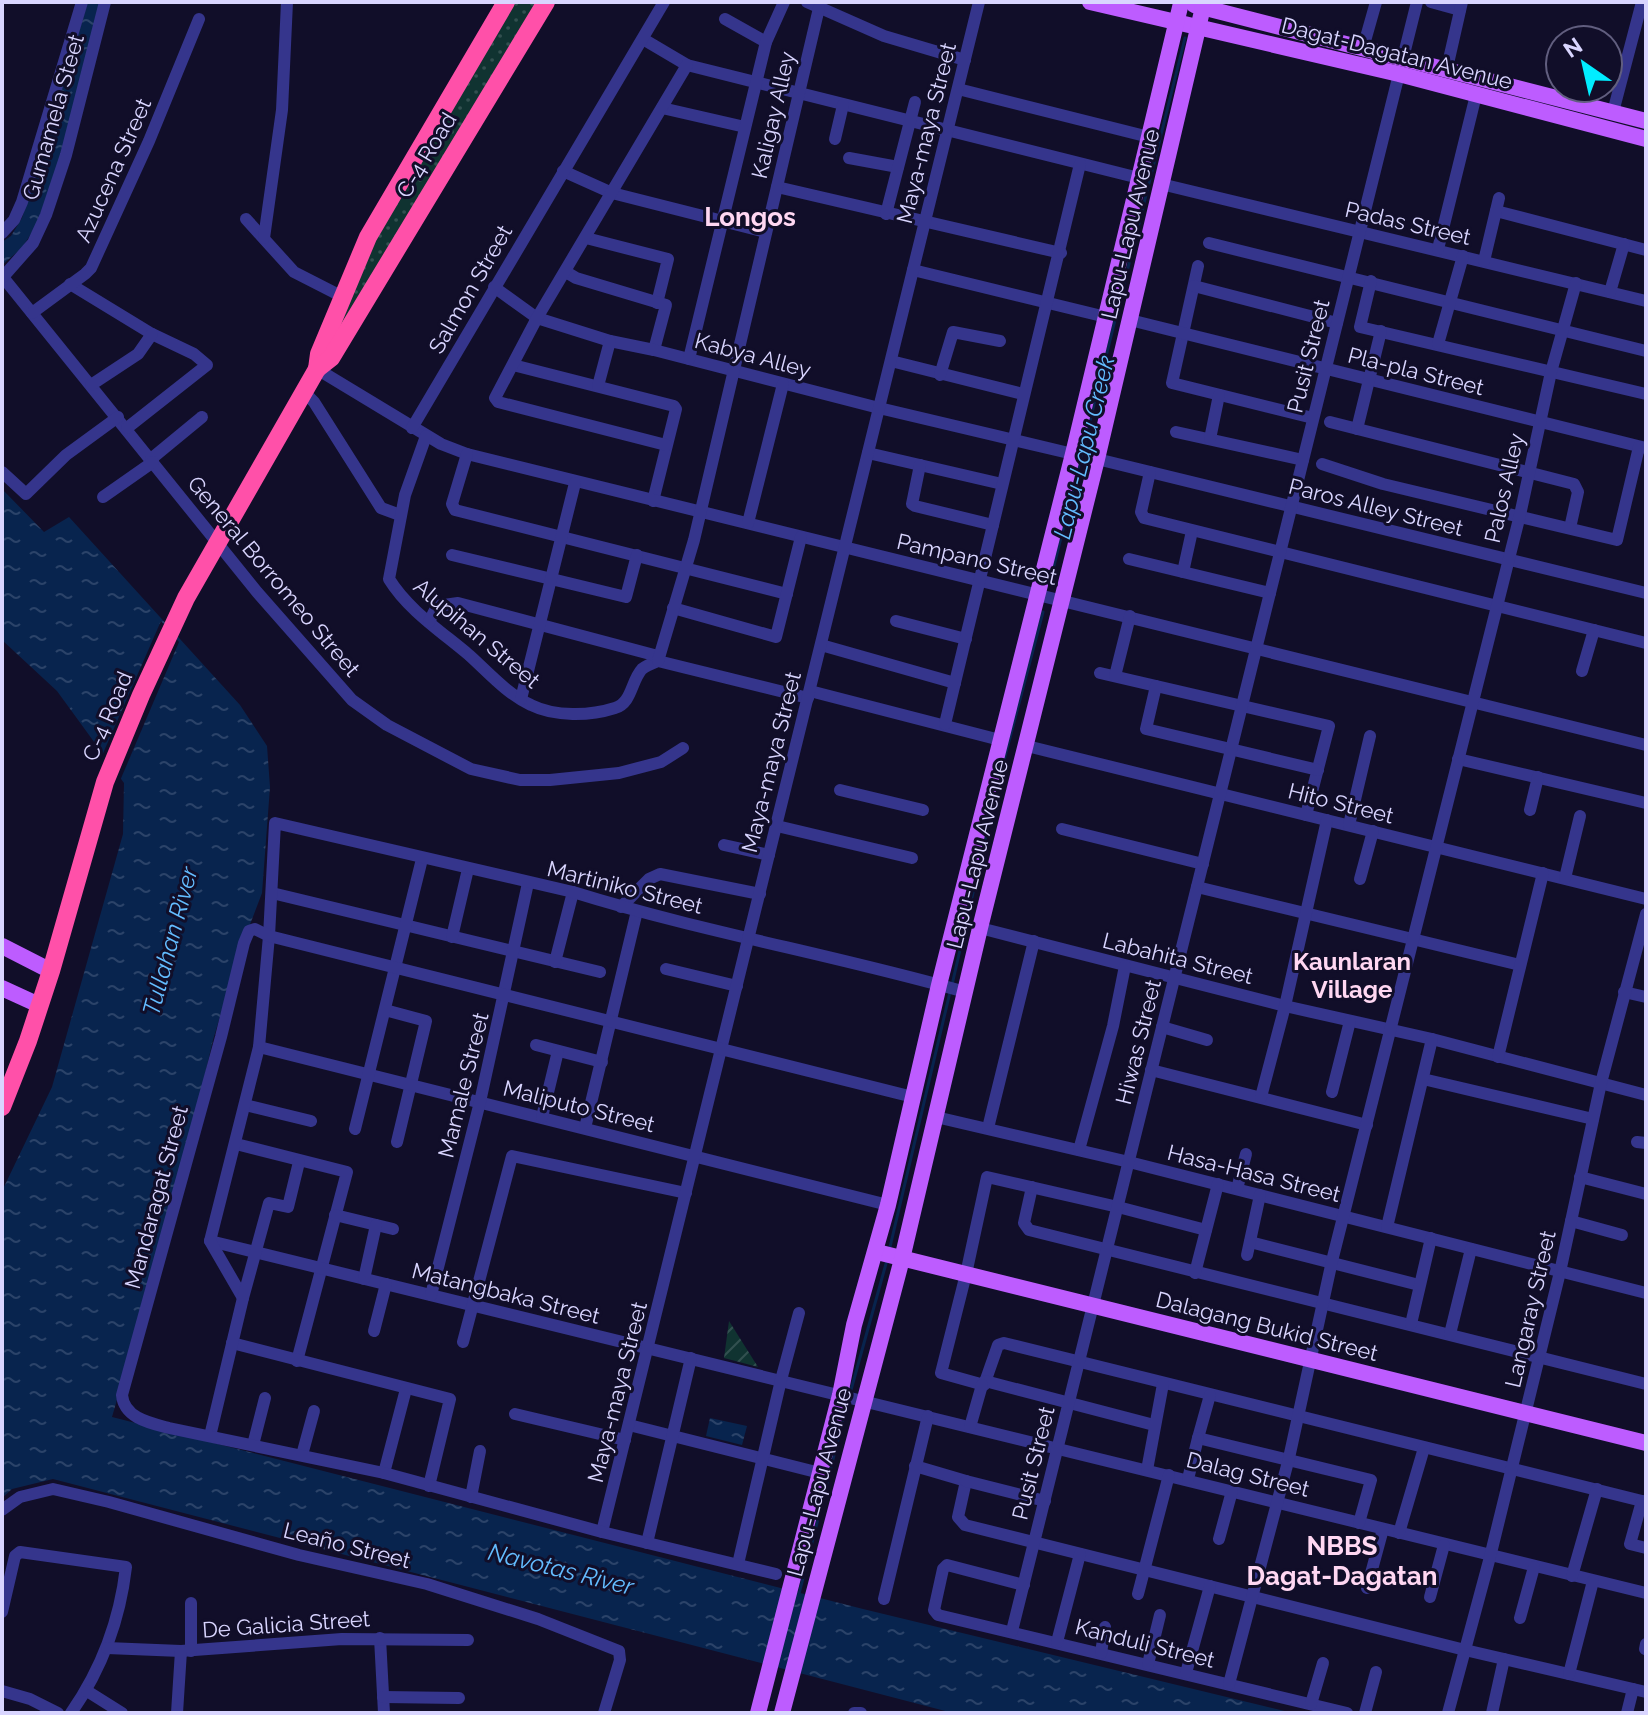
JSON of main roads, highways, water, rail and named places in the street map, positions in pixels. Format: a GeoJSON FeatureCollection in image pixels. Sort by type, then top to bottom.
{"type":"FeatureCollection","features":[{"type":"Feature","properties":{"kind":"highway","name":"C-4 Road"},"geometry":{"type":"LineString","coordinates":[[2,1107],[51,971],[105,782],[169,631],[305,393],[317,369],[319,354],[341,296],[390,196],[506,2]]}},
{"type":"Feature","properties":{"kind":"highway","name":"C-4 Road"},"geometry":{"type":"LineString","coordinates":[[317,369],[331,358],[546,2]]}},
{"type":"Feature","properties":{"kind":"main road","name":"Dagat-Dagatan Avenue"},"geometry":{"type":"LineString","coordinates":[[1090,2],[1199,28],[1401,66],[1447,68],[1646,121]]}},
{"type":"Feature","properties":{"kind":"main road","name":"Dagat-Dagatan Avenue"},"geometry":{"type":"LineString","coordinates":[[1179,2],[1203,4],[1363,48],[1476,95],[1646,139]]}},
{"type":"Feature","properties":{"kind":"main road","name":"Lapu-Lapu Avenue"},"geometry":{"type":"LineString","coordinates":[[782,1713],[902,1259],[936,1117],[952,988],[985,800],[1073,454],[1179,2]]}},
{"type":"Feature","properties":{"kind":"main road","name":"Lapu-Lapu Avenue"},"geometry":{"type":"LineString","coordinates":[[758,1713],[840,1395],[854,1325],[877,1252],[913,1097],[952,988],[980,928],[1012,807],[1203,4]]}},
{"type":"Feature","properties":{"kind":"main road"},"geometry":{"type":"LineString","coordinates":[[985,800],[1012,807]]}},
{"type":"Feature","properties":{"kind":"main road"},"geometry":{"type":"LineString","coordinates":[[2,946],[51,971]]}},
{"type":"Feature","properties":{"kind":"main road"},"geometry":{"type":"LineString","coordinates":[[2,988],[39,1005]]}},
{"type":"Feature","properties":{"kind":"main road","name":"Dalagang Bukid Street"},"geometry":{"type":"LineString","coordinates":[[877,1252],[1646,1443]]}},
{"type":"Feature","properties":{"kind":"water"},"geometry":{"type":"Polygon","coordinates":[[[88,2],[103,2],[44,213],[22,248],[2,265],[2,242],[11,236],[22,218],[88,2]]]}},
{"type":"Feature","properties":{"kind":"water"},"geometry":{"type":"Polygon","coordinates":[[[2,489],[44,532],[69,517],[240,705],[267,746],[270,787],[262,893],[238,956],[213,1040],[181,1176],[112,1417],[863,1609],[1293,1713],[953,1713],[53,1479],[12,1489],[2,1498],[2,1191],[52,1087],[123,834],[124,783],[57,691],[2,640],[2,489]]]}},
{"type":"Feature","properties":{"kind":"water"},"geometry":{"type":"Polygon","coordinates":[[[710,1418],[747,1426],[742,1445],[706,1436],[710,1418]]]}},
{"type":"Feature","properties":{"kind":"waterway"},"geometry":{"type":"LineString","coordinates":[[1051,578],[1185,38]]}},
{"type":"Feature","properties":{"kind":"waterway","name":"Lapu-Lapu Creek"},"geometry":{"type":"LineString","coordinates":[[998,783],[1043,612]]}},
{"type":"Feature","properties":{"kind":"waterway","name":"Lapu-Lapu Creek"},"geometry":{"type":"LineString","coordinates":[[952,985],[993,805]]}},
{"type":"Feature","properties":{"kind":"waterway"},"geometry":{"type":"LineString","coordinates":[[890,1247],[950,992]]}},
{"type":"Feature","properties":{"kind":"waterway"},"geometry":{"type":"LineString","coordinates":[[851,1390],[887,1260]]}},
{"type":"Feature","properties":{"kind":"waterway"},"geometry":{"type":"LineString","coordinates":[[799,1594],[847,1404]]}},
{"type":"Feature","properties":{"kind":"district","name":"Longos"},"geometry":{"type":"Point","coordinates":[750,217]}},
{"type":"Feature","properties":{"kind":"district","name":"Kaunlaran Village"},"geometry":{"type":"Point","coordinates":[1352,975]}},
{"type":"Feature","properties":{"kind":"district","name":"NBBS Dagat-Dagatan"},"geometry":{"type":"Point","coordinates":[1342,1561]}},
{"type":"Feature","properties":{"kind":"water label","name":"Tullahan River"},"geometry":{"type":"Point","coordinates":[170,941]}},
{"type":"Feature","properties":{"kind":"water label","name":"Navotas River"},"geometry":{"type":"Point","coordinates":[561,1569]}}]}
